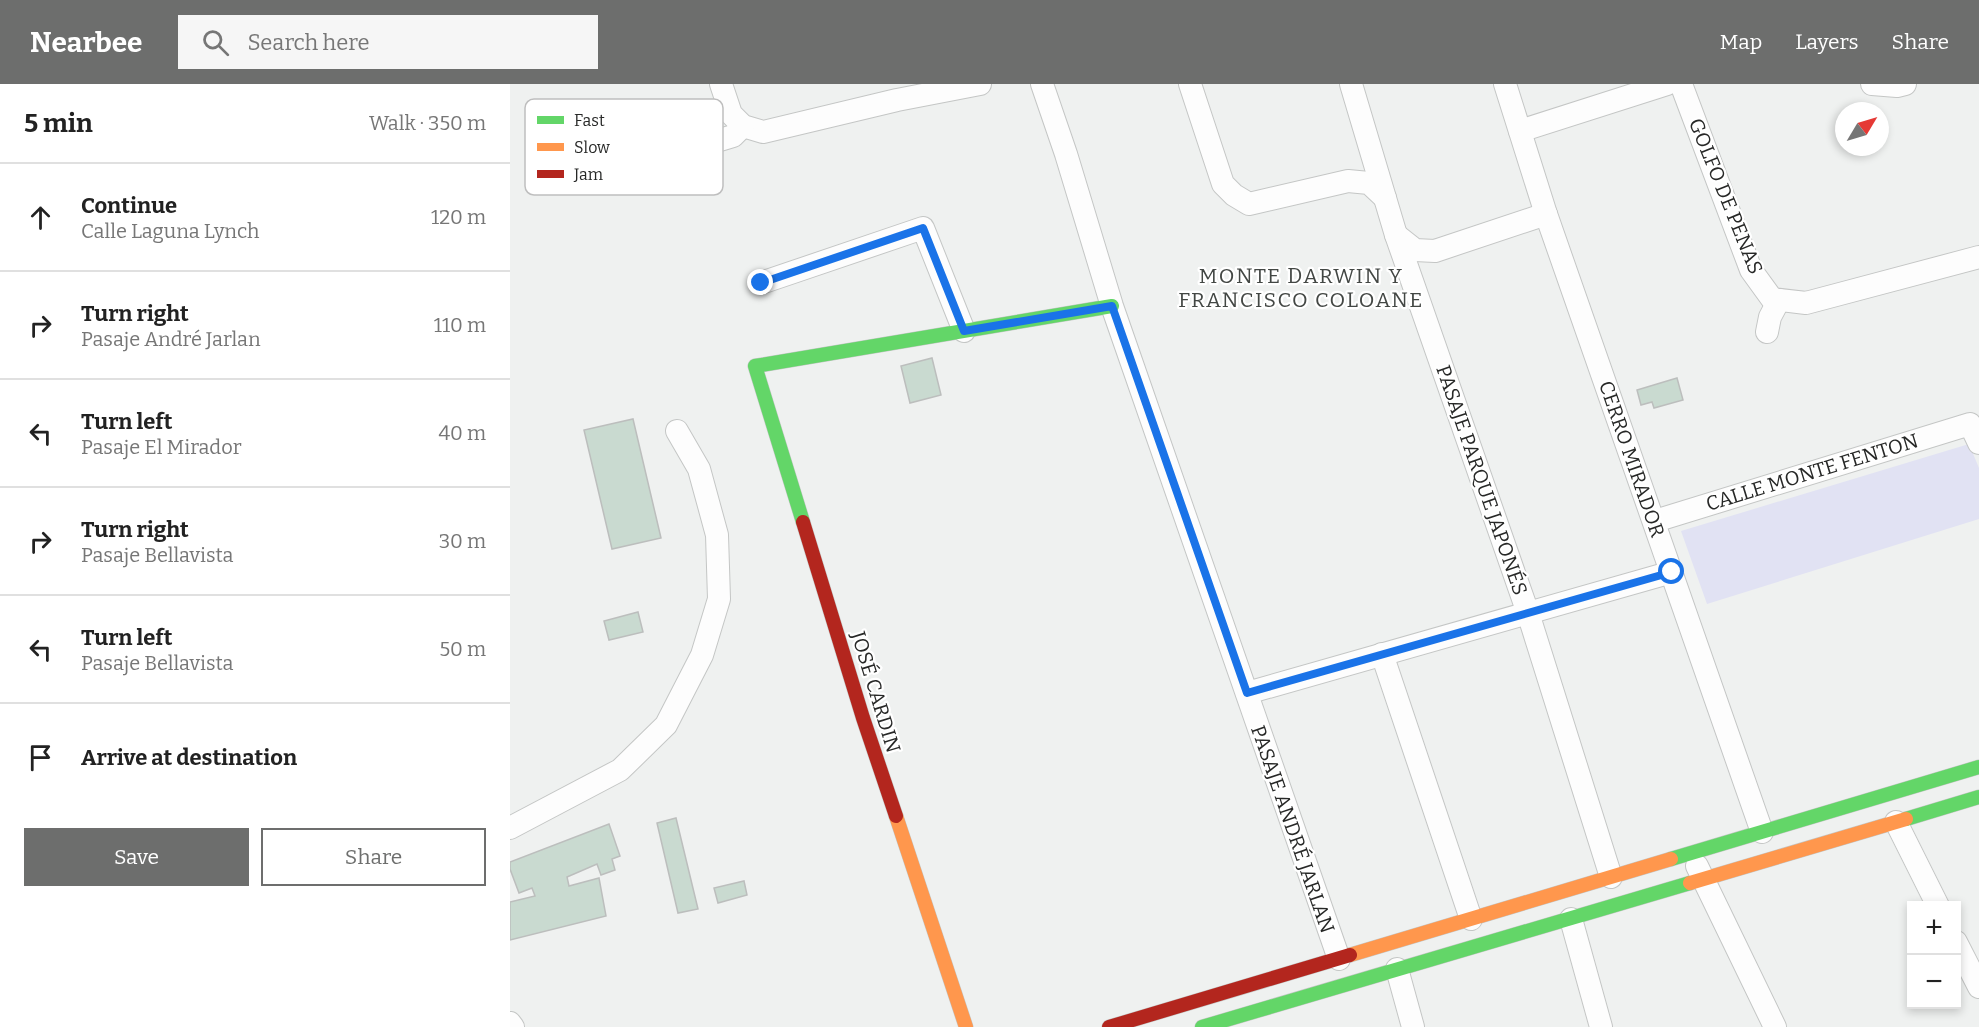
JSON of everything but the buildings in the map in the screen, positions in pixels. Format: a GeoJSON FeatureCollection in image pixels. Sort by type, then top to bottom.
{"type":"FeatureCollection","features":[{"type":"Feature","properties":{"kind":"street"},"geometry":{"type":"LineString","coordinates":[[721,84],[731,114],[743,126],[763,132],[895,92],[980,84]]}},
{"type":"Feature","properties":{"kind":"street","name":"PASAJE ANDRÉ JARLAN"},"geometry":{"type":"LineString","coordinates":[[1041,84],[1066,154],[1112,306],[1338,959]]}},
{"type":"Feature","properties":{"kind":"street"},"geometry":{"type":"LineString","coordinates":[[1190,84],[1223,184],[1234,195],[1249,204],[1348,181],[1369,183],[1384,198]]}},
{"type":"Feature","properties":{"kind":"street","name":"PASAJE PARQUE JAPONÉS"},"geometry":{"type":"LineString","coordinates":[[1351,84],[1396,235],[1528,613],[1611,877]]}},
{"type":"Feature","properties":{"kind":"street","name":"CERRO MIRADOR"},"geometry":{"type":"LineString","coordinates":[[1505,84],[1546,214],[1762,832]]}},
{"type":"Feature","properties":{"kind":"street"},"geometry":{"type":"LineString","coordinates":[[1520,131],[1667,84]]}},
{"type":"Feature","properties":{"kind":"street","name":"GOLFO DE PENAS"},"geometry":{"type":"LineString","coordinates":[[1681,84],[1751,270],[1772,299],[1779,300]]}},
{"type":"Feature","properties":{"kind":"street"},"geometry":{"type":"LineString","coordinates":[[1872,84],[1897,86],[1905,84]]}},
{"type":"Feature","properties":{"kind":"street"},"geometry":{"type":"LineString","coordinates":[[723,139],[733,136],[743,126]]}},
{"type":"Feature","properties":{"kind":"street"},"geometry":{"type":"LineString","coordinates":[[1396,235],[1415,250],[1435,252],[1546,214]]}},
{"type":"Feature","properties":{"kind":"street"},"geometry":{"type":"LineString","coordinates":[[761,283],[923,228],[964,331],[1112,306]]}},
{"type":"Feature","properties":{"kind":"street"},"geometry":{"type":"LineString","coordinates":[[1767,332],[1770,317],[1779,300],[1806,303],[1979,257]]}},
{"type":"Feature","properties":{"kind":"street","name":"JOSÉ CARDIN"},"geometry":{"type":"LineString","coordinates":[[964,331],[755,366],[863,718],[966,1027]]}},
{"type":"Feature","properties":{"kind":"street"},"geometry":{"type":"LineString","coordinates":[[510,828],[620,770],[666,725],[702,655],[719,599],[717,535],[699,469],[677,431]]}},
{"type":"Feature","properties":{"kind":"street","name":"CALLE MONTE FENTON"},"geometry":{"type":"LineString","coordinates":[[1654,521],[1974,434]]}},
{"type":"Feature","properties":{"kind":"street"},"geometry":{"type":"LineString","coordinates":[[1247,693],[1672,572]]}},
{"type":"Feature","properties":{"kind":"street"},"geometry":{"type":"LineString","coordinates":[[1382,654],[1471,919]]}},
{"type":"Feature","properties":{"kind":"street"},"geometry":{"type":"LineString","coordinates":[[1109,1027],[1979,767]]}},
{"type":"Feature","properties":{"kind":"street"},"geometry":{"type":"LineString","coordinates":[[1208,998],[1211,1026],[1979,797]]}},
{"type":"Feature","properties":{"kind":"street"},"geometry":{"type":"LineString","coordinates":[[1896,822],[1936,901]]}},
{"type":"Feature","properties":{"kind":"street"},"geometry":{"type":"LineString","coordinates":[[1691,854],[1775,1027]]}},
{"type":"Feature","properties":{"kind":"street"},"geometry":{"type":"LineString","coordinates":[[1571,919],[1601,1027]]}},
{"type":"Feature","properties":{"kind":"street"},"geometry":{"type":"LineString","coordinates":[[1961,952],[1979,987]]}},
{"type":"Feature","properties":{"kind":"street"},"geometry":{"type":"LineString","coordinates":[[1397,969],[1413,1027]]}},
{"type":"Feature","properties":{"kind":"street"},"geometry":{"type":"LineString","coordinates":[[510,1023],[513,1027]]}},
{"type":"Feature","properties":{"kind":"shaded area"},"geometry":{"type":"Polygon","coordinates":[[[1969,444],[1979,468],[1979,519],[1707,604],[1681,531],[1969,444]]]}},
{"type":"Feature","properties":{"kind":"traffic: fast"},"geometry":{"type":"LineString","coordinates":[[803,522],[755,366],[1112,306]]}},
{"type":"Feature","properties":{"kind":"traffic: fast"},"geometry":{"type":"LineString","coordinates":[[1671,859],[1979,767]]}},
{"type":"Feature","properties":{"kind":"traffic: fast"},"geometry":{"type":"LineString","coordinates":[[1906,819],[1979,797]]}},
{"type":"Feature","properties":{"kind":"traffic: fast"},"geometry":{"type":"LineString","coordinates":[[1202,1027],[1690,883]]}},
{"type":"Feature","properties":{"kind":"traffic: slow"},"geometry":{"type":"LineString","coordinates":[[896,816],[966,1027]]}},
{"type":"Feature","properties":{"kind":"traffic: slow"},"geometry":{"type":"LineString","coordinates":[[1690,883],[1906,819]]}},
{"type":"Feature","properties":{"kind":"traffic: slow"},"geometry":{"type":"LineString","coordinates":[[1350,955],[1671,859]]}},
{"type":"Feature","properties":{"kind":"traffic: jam"},"geometry":{"type":"LineString","coordinates":[[803,522],[863,718],[896,816]]}},
{"type":"Feature","properties":{"kind":"traffic: jam"},"geometry":{"type":"LineString","coordinates":[[1109,1027],[1350,955]]}},
{"type":"Feature","properties":{"kind":"district","name":"MONTE DARWIN Y FRANCISCO COLOANE"},"geometry":{"type":"Point","coordinates":[1301,288]}},
{"type":"Feature","properties":{"kind":"route"},"geometry":{"type":"LineString","coordinates":[[761,283],[923,228],[964,331],[1112,306],[1247,693],[1672,572]]}}]}
